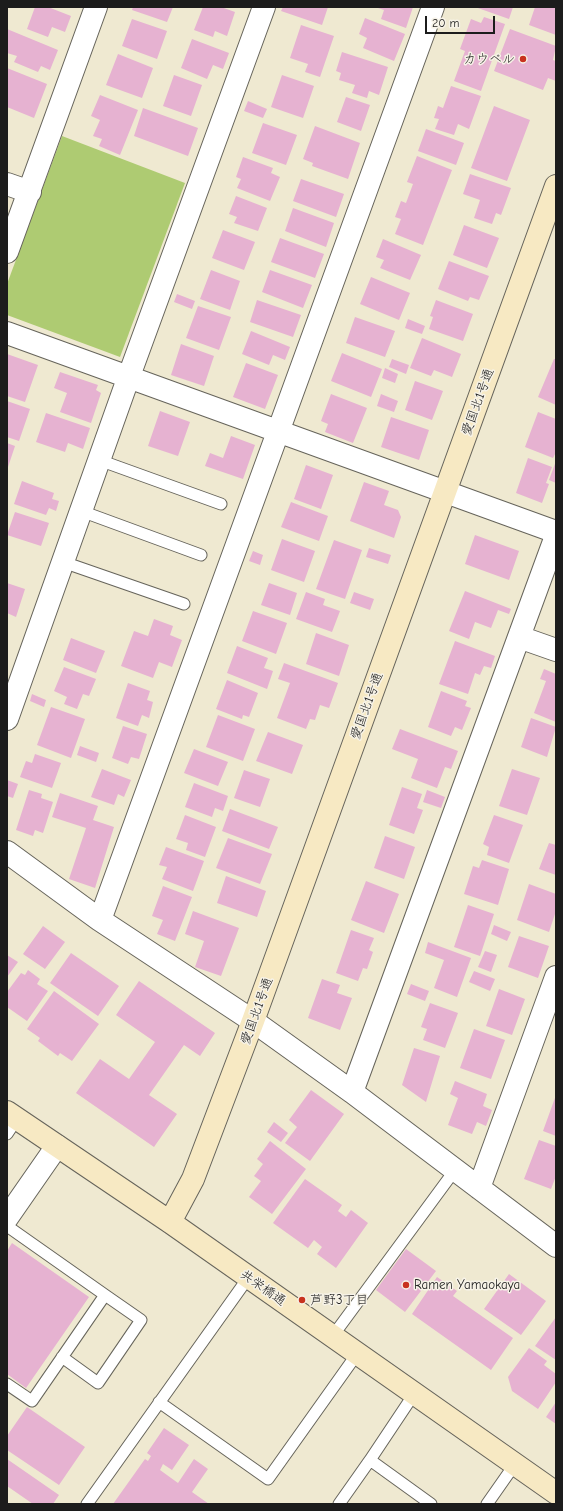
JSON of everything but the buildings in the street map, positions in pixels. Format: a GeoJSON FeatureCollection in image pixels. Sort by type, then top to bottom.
{"type":"FeatureCollection","features":[{"type":"Feature","properties":{"kind":"street"},"geometry":{"type":"LineString","coordinates":[[7,252],[96,7]]}},
{"type":"Feature","properties":{"kind":"street"},"geometry":{"type":"LineString","coordinates":[[7,719],[129,376],[264,7]]}},
{"type":"Feature","properties":{"kind":"street"},"geometry":{"type":"LineString","coordinates":[[100,920],[433,7]]}},
{"type":"Feature","properties":{"kind":"street"},"geometry":{"type":"LineString","coordinates":[[7,184],[30,192]]}},
{"type":"Feature","properties":{"kind":"street","name":"愛国北1号通"},"geometry":{"type":"LineString","coordinates":[[170,1222],[193,1179],[253,1021],[556,186]]}},
{"type":"Feature","properties":{"kind":"street"},"geometry":{"type":"LineString","coordinates":[[7,333],[556,532]]}},
{"type":"Feature","properties":{"kind":"street"},"geometry":{"type":"LineString","coordinates":[[352,1092],[556,536]]}},
{"type":"Feature","properties":{"kind":"street"},"geometry":{"type":"LineString","coordinates":[[519,637],[556,650]]}},
{"type":"Feature","properties":{"kind":"street"},"geometry":{"type":"LineString","coordinates":[[7,852],[100,920],[253,1021],[352,1092],[556,1246]]}},
{"type":"Feature","properties":{"kind":"street"},"geometry":{"type":"LineString","coordinates":[[479,1188],[556,977]]}},
{"type":"Feature","properties":{"kind":"street","name":"共栄橋通"},"geometry":{"type":"LineString","coordinates":[[10,1122],[58,1146],[170,1222],[556,1493]]}},
{"type":"Feature","properties":{"kind":"street"},"geometry":{"type":"LineString","coordinates":[[7,1218],[58,1146]]}},
{"type":"Feature","properties":{"kind":"lane"},"geometry":{"type":"LineString","coordinates":[[99,460],[220,504]]}},
{"type":"Feature","properties":{"kind":"lane"},"geometry":{"type":"LineString","coordinates":[[81,511],[202,555]]}},
{"type":"Feature","properties":{"kind":"lane"},"geometry":{"type":"LineString","coordinates":[[63,562],[184,604]]}},
{"type":"Feature","properties":{"kind":"lane"},"geometry":{"type":"LineString","coordinates":[[332,1337],[455,1170]]}},
{"type":"Feature","properties":{"kind":"lane"},"geometry":{"type":"LineString","coordinates":[[7,1226],[142,1320],[98,1383],[62,1357]]}},
{"type":"Feature","properties":{"kind":"lane"},"geometry":{"type":"LineString","coordinates":[[87,1504],[248,1278]]}},
{"type":"Feature","properties":{"kind":"lane"},"geometry":{"type":"LineString","coordinates":[[7,1384],[32,1401],[106,1295]]}},
{"type":"Feature","properties":{"kind":"lane"},"geometry":{"type":"LineString","coordinates":[[160,1402],[268,1479],[357,1354]]}},
{"type":"Feature","properties":{"kind":"lane"},"geometry":{"type":"LineString","coordinates":[[340,1504],[414,1394]]}},
{"type":"Feature","properties":{"kind":"lane"},"geometry":{"type":"LineString","coordinates":[[370,1460],[431,1504]]}},
{"type":"Feature","properties":{"kind":"lane"},"geometry":{"type":"LineString","coordinates":[[487,1504],[515,1464]]}},
{"type":"Feature","properties":{"kind":"lane"},"geometry":{"type":"LineString","coordinates":[[550,1504],[556,1496]]}},
{"type":"Feature","properties":{"kind":"green space"},"geometry":{"type":"Polygon","coordinates":[[[62,136],[185,183],[120,357],[7,315],[7,284],[62,136]]]}},
{"type":"Feature","properties":{"kind":"place","name":"カウベル"},"geometry":{"type":"Point","coordinates":[523,59]}},
{"type":"Feature","properties":{"kind":"place","name":"Ramen Yamaokaya"},"geometry":{"type":"Point","coordinates":[406,1285]}},
{"type":"Feature","properties":{"kind":"place","name":"芦野3丁目"},"geometry":{"type":"Point","coordinates":[302,1300]}}]}
